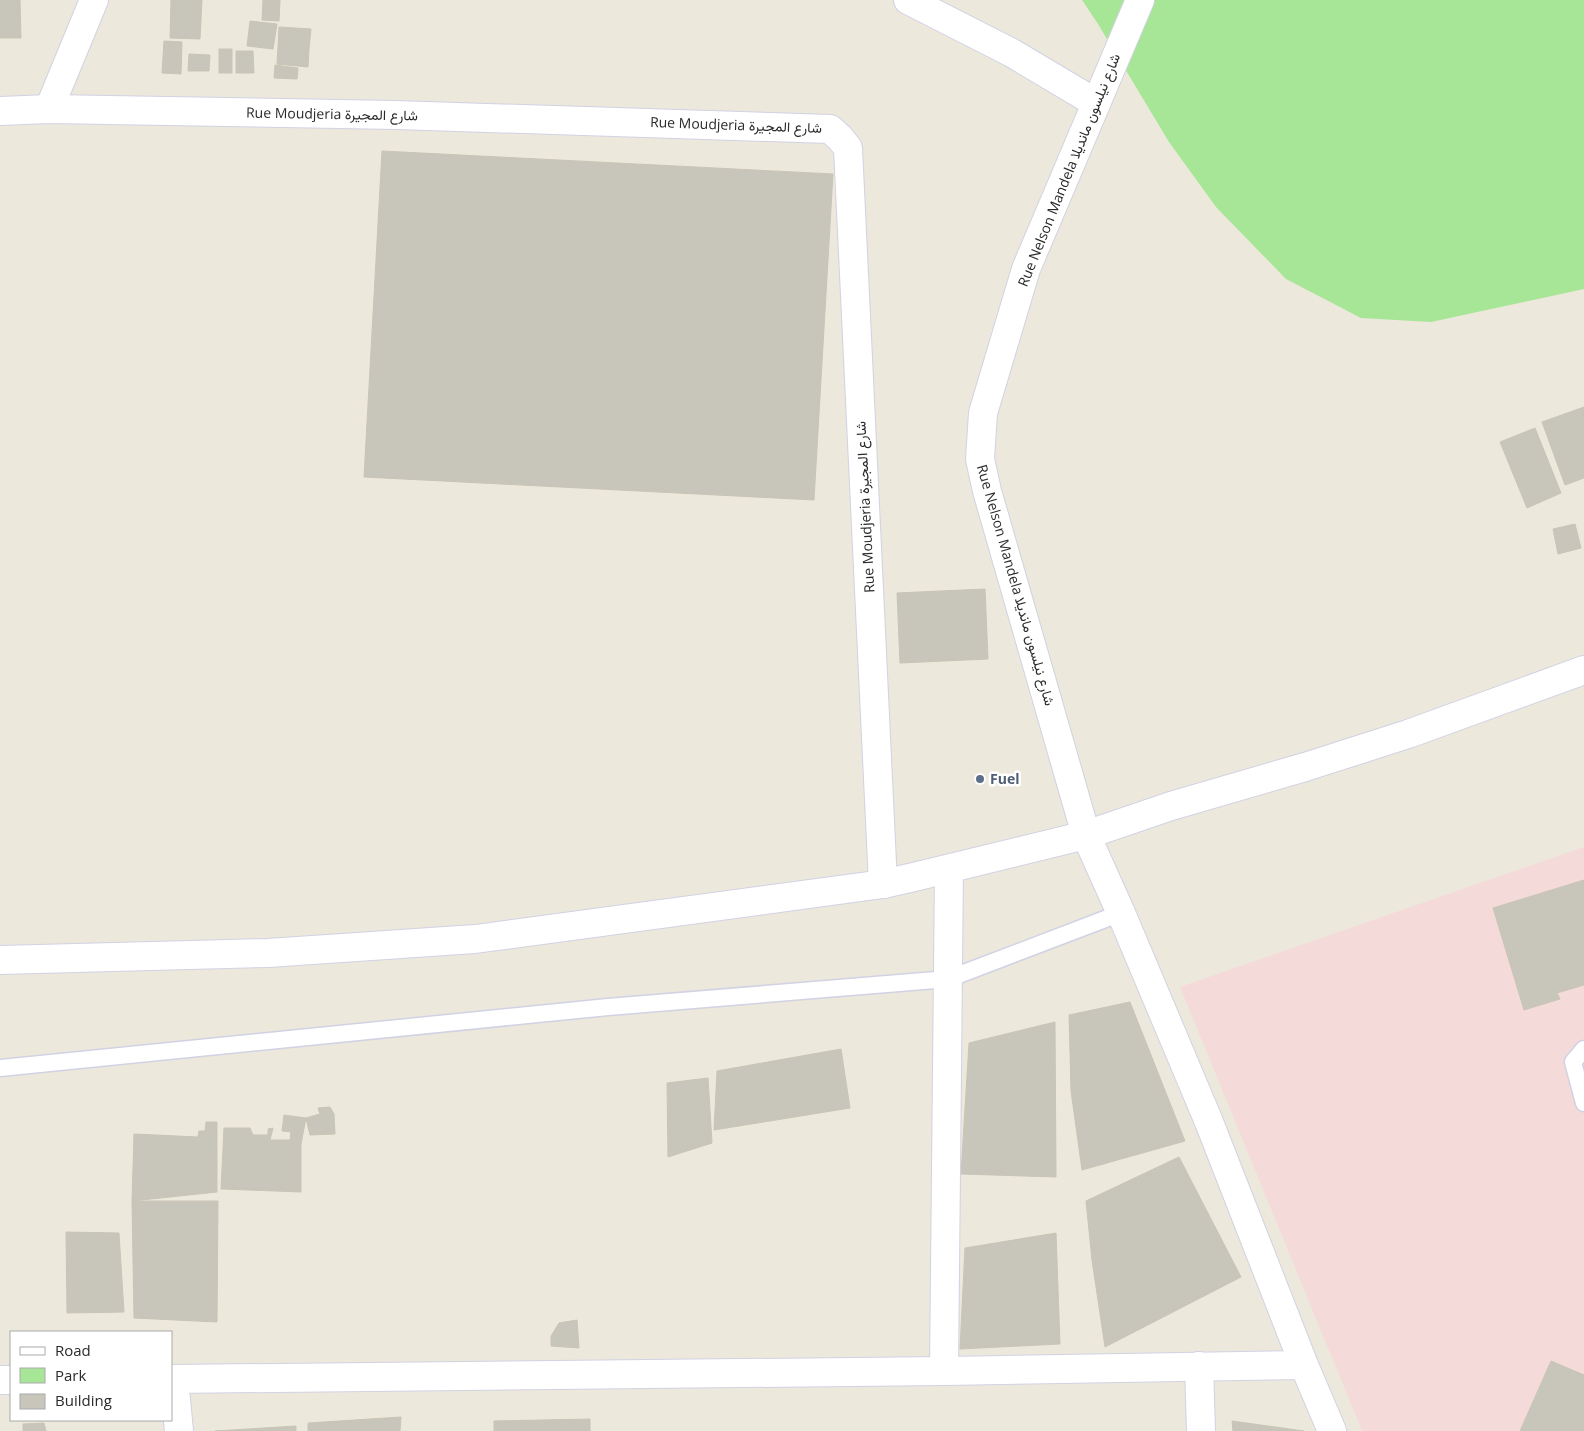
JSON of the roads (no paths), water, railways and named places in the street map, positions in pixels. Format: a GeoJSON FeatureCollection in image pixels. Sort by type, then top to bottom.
{"type":"FeatureCollection","features":[{"type":"Feature","properties":{"kind":"street"},"geometry":{"type":"LineString","coordinates":[[49,109],[94,0]]}},
{"type":"Feature","properties":{"kind":"street"},"geometry":{"type":"LineString","coordinates":[[908,0],[1012,54],[1096,103]]}},
{"type":"Feature","properties":{"kind":"street","name":"Rue Nelson Mandela شارع نيلسون مانديلا"},"geometry":{"type":"LineString","coordinates":[[1140,0],[1026,269],[983,413],[980,459],[987,490],[1086,835],[1122,913],[1209,1122],[1304,1365],[1332,1431]]}},
{"type":"Feature","properties":{"kind":"street","name":"Rue Moudjeria شارع المجيرة"},"geometry":{"type":"LineString","coordinates":[[0,111],[49,109],[396,115],[760,126],[830,129],[835,133],[848,148],[883,884]]}},
{"type":"Feature","properties":{"kind":"street"},"geometry":{"type":"LineString","coordinates":[[0,960],[268,953],[475,939],[883,884],[1086,835],[1171,806],[1399,737],[1584,670]]}},
{"type":"Feature","properties":{"kind":"street"},"geometry":{"type":"LineString","coordinates":[[944,1371],[949,869]]}},
{"type":"Feature","properties":{"kind":"street"},"geometry":{"type":"LineString","coordinates":[[180,1431],[173,1379],[944,1371],[1304,1365]]}},
{"type":"Feature","properties":{"kind":"street"},"geometry":{"type":"LineString","coordinates":[[1199,1366],[1201,1431]]}},
{"type":"Feature","properties":{"kind":"lane"},"geometry":{"type":"LineString","coordinates":[[0,1068],[608,1007],[948,979],[1122,913]]}},
{"type":"Feature","properties":{"kind":"lane"},"geometry":{"type":"LineString","coordinates":[[1584,1049],[1573,1062],[1584,1103]]}},
{"type":"Feature","properties":{"kind":"place","name":"Fuel"},"geometry":{"type":"Point","coordinates":[980,779]}}]}
